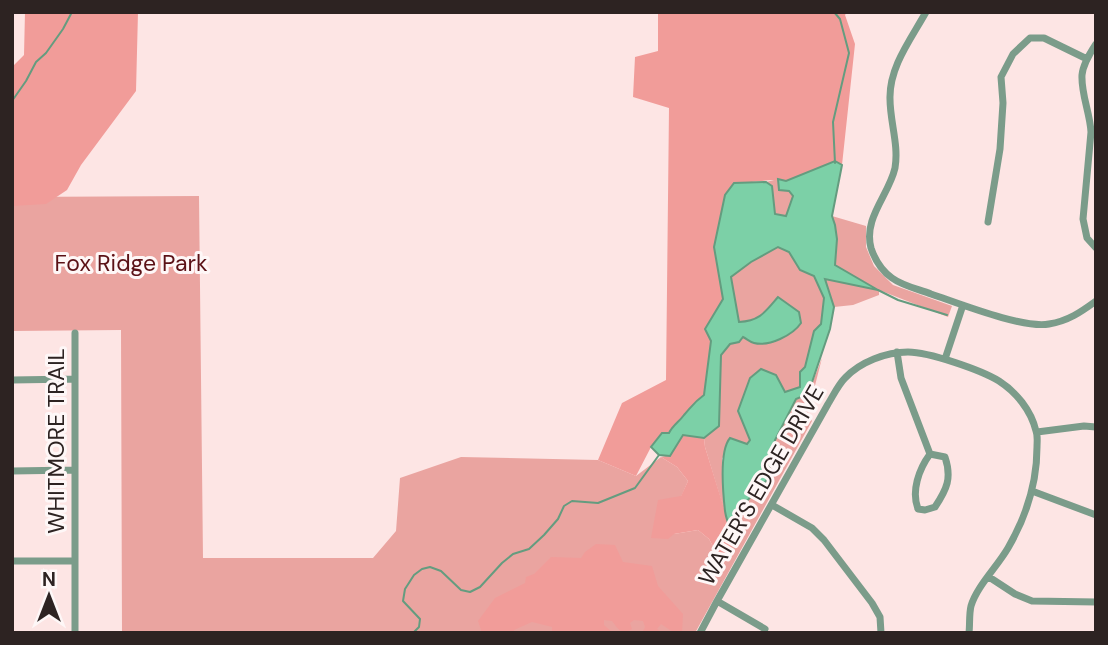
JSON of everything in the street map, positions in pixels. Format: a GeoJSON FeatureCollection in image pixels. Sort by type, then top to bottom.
{"type":"FeatureCollection","features":[{"type":"Feature","properties":{"kind":"street"},"geometry":{"type":"LineString","coordinates":[[926,12],[892,79],[890,100],[895,164],[870,228],[870,243],[875,258],[894,279],[962,305],[1023,323],[1048,325],[1076,316],[1096,301]]}},
{"type":"Feature","properties":{"kind":"street"},"geometry":{"type":"LineString","coordinates":[[988,222],[1000,149],[1003,103],[1001,77],[1013,54],[1030,38],[1044,38],[1087,59]]}},
{"type":"Feature","properties":{"kind":"street"},"geometry":{"type":"LineString","coordinates":[[1096,44],[1082,75],[1091,132],[1083,219],[1087,238],[1096,248]]}},
{"type":"Feature","properties":{"kind":"street"},"geometry":{"type":"LineString","coordinates":[[945,359],[962,305]]}},
{"type":"Feature","properties":{"kind":"street","name":"WHITMORE TRAIL"},"geometry":{"type":"LineString","coordinates":[[75,333],[75,633]]}},
{"type":"Feature","properties":{"kind":"street","name":"WATER’S EDGE DRIVE"},"geometry":{"type":"LineString","coordinates":[[700,633],[828,404],[845,378],[863,364],[897,352],[911,351],[945,359],[991,376],[1008,387],[1026,407],[1037,432]]}},
{"type":"Feature","properties":{"kind":"street"},"geometry":{"type":"LineString","coordinates":[[897,352],[901,378],[930,454]]}},
{"type":"Feature","properties":{"kind":"street"},"geometry":{"type":"LineString","coordinates":[[12,380],[75,379]]}},
{"type":"Feature","properties":{"kind":"street"},"geometry":{"type":"LineString","coordinates":[[969,633],[970,609],[975,594],[1013,539],[1032,491],[1037,465],[1037,432],[1096,427]]}},
{"type":"Feature","properties":{"kind":"street"},"geometry":{"type":"LineString","coordinates":[[930,454],[945,457],[950,472],[947,485],[935,507],[918,509],[915,499],[916,486],[923,463],[930,454]]}},
{"type":"Feature","properties":{"kind":"street"},"geometry":{"type":"LineString","coordinates":[[12,471],[75,470]]}},
{"type":"Feature","properties":{"kind":"street"},"geometry":{"type":"LineString","coordinates":[[1032,491],[1096,515]]}},
{"type":"Feature","properties":{"kind":"street"},"geometry":{"type":"LineString","coordinates":[[772,505],[812,528],[824,540],[872,603],[880,617],[881,633]]}},
{"type":"Feature","properties":{"kind":"street"},"geometry":{"type":"LineString","coordinates":[[12,561],[75,561]]}},
{"type":"Feature","properties":{"kind":"street"},"geometry":{"type":"LineString","coordinates":[[989,577],[1015,594],[1032,601],[1096,603]]}},
{"type":"Feature","properties":{"kind":"street"},"geometry":{"type":"LineString","coordinates":[[717,601],[765,629]]}},
{"type":"Feature","properties":{"kind":"green space"},"geometry":{"type":"Polygon","coordinates":[[[778,179],[779,190],[789,191],[793,196],[786,216],[775,214],[772,186],[766,182],[778,179]]]}},
{"type":"Feature","properties":{"kind":"green space","name":"Fox Ridge Park"},"geometry":{"type":"Polygon","coordinates":[[[199,196],[203,558],[373,558],[396,531],[400,478],[461,457],[598,460],[636,476],[661,457],[677,467],[688,481],[681,497],[674,534],[698,530],[709,539],[720,559],[743,525],[736,521],[741,507],[767,480],[775,440],[796,399],[808,394],[822,358],[808,413],[812,421],[695,633],[122,633],[121,330],[12,331],[12,197],[199,196]]]}},
{"type":"Feature","properties":{"kind":"green space"},"geometry":{"type":"Polygon","coordinates":[[[832,216],[866,226],[866,247],[874,266],[893,285],[952,306],[948,317],[879,290],[879,295],[853,305],[834,307],[824,278],[875,288],[835,265],[837,234],[832,216]]]}},
{"type":"Feature","properties":{"kind":"green space"},"geometry":{"type":"Polygon","coordinates":[[[778,247],[789,252],[800,270],[814,276],[824,298],[821,324],[814,331],[805,367],[800,372],[800,387],[785,392],[776,375],[738,411],[750,440],[747,445],[722,458],[725,513],[704,438],[719,426],[721,355],[730,343],[739,342],[778,297],[757,317],[739,322],[731,277],[778,247]]]}},
{"type":"Feature","properties":{"kind":"shaded area"},"geometry":{"type":"Polygon","coordinates":[[[25,12],[138,12],[136,91],[81,165],[67,190],[46,204],[12,206],[12,67],[24,55],[25,12]]]}},
{"type":"Feature","properties":{"kind":"shaded area"},"geometry":{"type":"Polygon","coordinates":[[[658,12],[847,12],[845,15],[855,44],[842,165],[835,161],[786,181],[734,184],[725,195],[714,247],[723,299],[705,329],[711,341],[704,395],[669,433],[662,433],[651,447],[636,476],[598,460],[622,403],[666,380],[669,108],[633,97],[635,57],[658,51],[658,12]]]}},
{"type":"Feature","properties":{"kind":"shaded area"},"geometry":{"type":"Polygon","coordinates":[[[835,161],[842,165],[832,216],[837,239],[835,265],[878,290],[825,279],[834,307],[830,329],[808,394],[796,399],[775,440],[767,480],[741,507],[732,533],[725,511],[724,452],[730,438],[747,444],[750,440],[738,411],[750,378],[761,369],[776,375],[785,392],[800,387],[800,372],[805,367],[814,331],[821,324],[824,298],[814,276],[800,270],[789,252],[778,247],[731,277],[739,322],[757,318],[778,297],[799,312],[801,323],[792,332],[773,342],[754,343],[743,337],[739,342],[730,344],[721,355],[719,426],[704,438],[683,435],[670,456],[659,455],[651,447],[662,433],[669,433],[704,395],[711,341],[705,329],[723,299],[714,247],[725,195],[734,183],[766,182],[772,186],[775,214],[786,216],[793,196],[789,191],[779,190],[778,179],[786,181],[835,161]]]}},
{"type":"Feature","properties":{"kind":"shaded area"},"geometry":{"type":"Polygon","coordinates":[[[683,435],[704,438],[731,531],[736,521],[743,525],[741,538],[720,559],[709,539],[698,530],[674,534],[668,539],[651,538],[658,500],[681,496],[688,481],[677,467],[661,457],[670,455],[683,435]]]}},
{"type":"Feature","properties":{"kind":"shaded area"},"geometry":{"type":"Polygon","coordinates":[[[596,544],[615,545],[623,562],[652,566],[658,586],[683,614],[682,633],[673,632],[661,624],[657,629],[663,633],[642,633],[645,627],[643,621],[634,620],[630,623],[632,629],[623,632],[612,621],[604,620],[604,625],[613,633],[552,633],[552,627],[532,622],[514,630],[514,633],[482,633],[478,621],[495,598],[525,583],[526,577],[534,574],[551,557],[581,558],[596,544]]]}},
{"type":"Feature","properties":{"kind":"waterway"},"geometry":{"type":"LineString","coordinates":[[12,101],[72,12]]}},
{"type":"Feature","properties":{"kind":"waterway"},"geometry":{"type":"LineString","coordinates":[[834,12],[840,19],[849,53],[833,122],[835,163]]}},
{"type":"Feature","properties":{"kind":"waterway"},"geometry":{"type":"LineString","coordinates":[[878,290],[898,300],[947,315]]}},
{"type":"Feature","properties":{"kind":"waterway"},"geometry":{"type":"LineString","coordinates":[[413,633],[419,627],[420,619],[403,601],[405,589],[414,575],[422,569],[430,567],[441,571],[461,590],[470,592],[480,587],[513,554],[529,549],[558,519],[564,506],[572,501],[598,503],[635,488],[659,455]]}}]}
